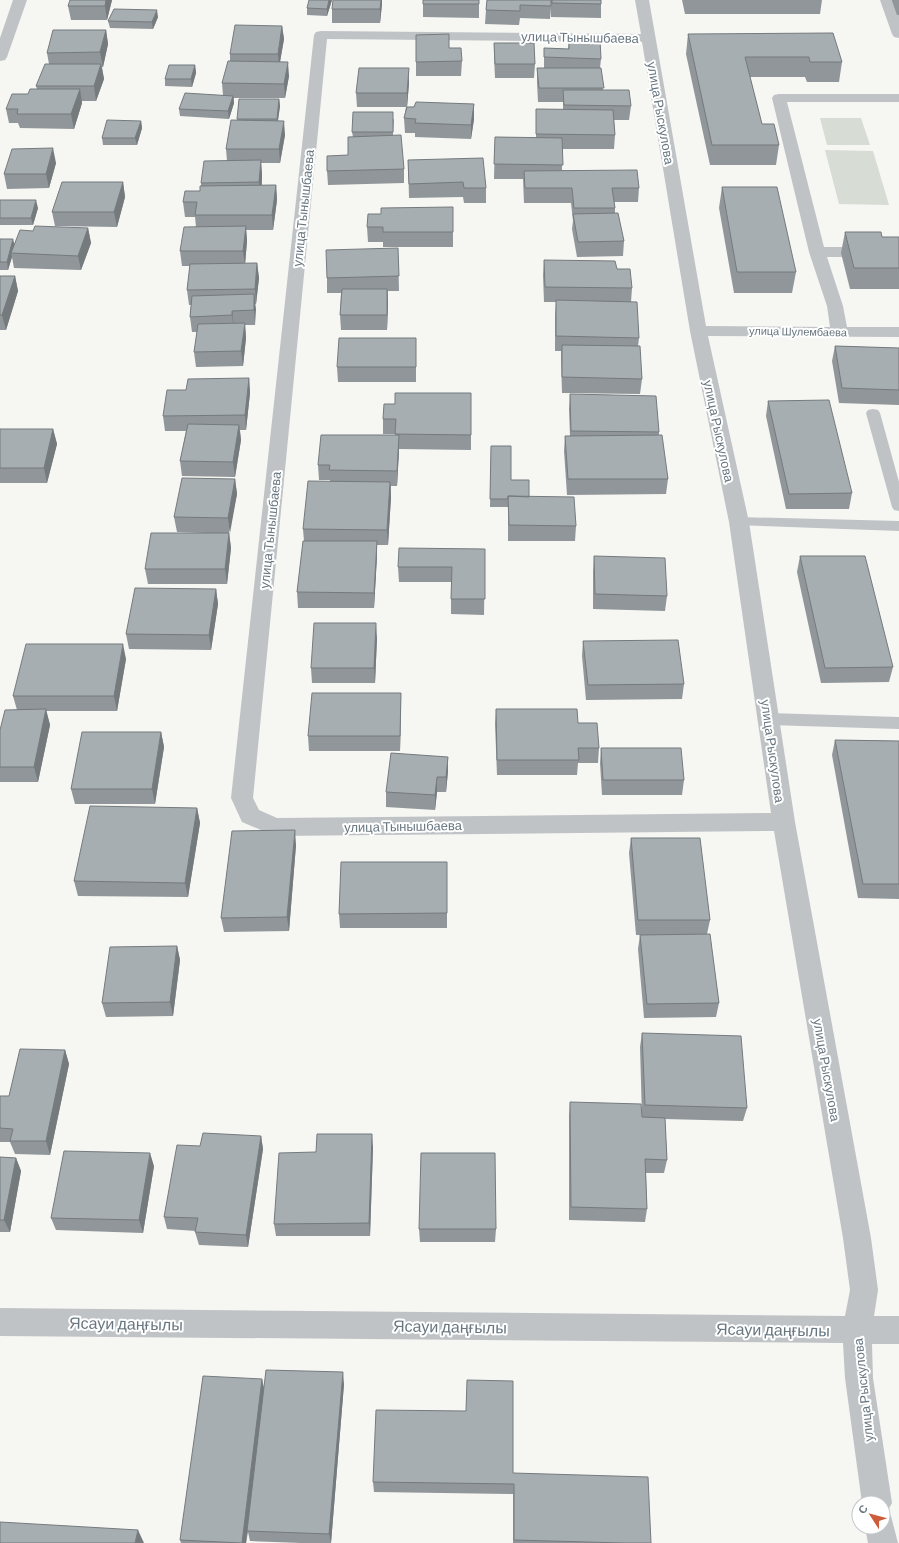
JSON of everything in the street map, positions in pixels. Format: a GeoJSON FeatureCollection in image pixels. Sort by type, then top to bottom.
{"type":"FeatureCollection","features":[{"type":"Feature","properties":{"kind":"street"},"geometry":{"type":"LineString","coordinates":[[0,56],[20,0]]}},
{"type":"Feature","properties":{"kind":"street","name":"улица Рыскулова"},"geometry":{"type":"LineString","coordinates":[[642,0],[698,331],[739,522],[784,822],[857,1238],[864,1290],[857,1330],[859,1378],[876,1495]]}},
{"type":"Feature","properties":{"kind":"street"},"geometry":{"type":"LineString","coordinates":[[887,0],[899,34]]}},
{"type":"Feature","properties":{"kind":"street","name":"улица Тынышбаева"},"geometry":{"type":"LineString","coordinates":[[648,38],[321,35],[242,798],[250,816],[275,827],[784,822]]}},
{"type":"Feature","properties":{"kind":"street"},"geometry":{"type":"LineString","coordinates":[[839,331],[835,306],[817,252],[779,98],[899,98]]}},
{"type":"Feature","properties":{"kind":"street"},"geometry":{"type":"LineString","coordinates":[[817,252],[899,252]]}},
{"type":"Feature","properties":{"kind":"street","name":"улица Шулембаева"},"geometry":{"type":"LineString","coordinates":[[698,331],[899,332]]}},
{"type":"Feature","properties":{"kind":"street","name":"Ясауи даңғылы"},"geometry":{"type":"LineString","coordinates":[[0,1322],[899,1330]]}},
{"type":"Feature","properties":{"kind":"lane"},"geometry":{"type":"LineString","coordinates":[[873,413],[899,507]]}},
{"type":"Feature","properties":{"kind":"lane"},"geometry":{"type":"LineString","coordinates":[[739,522],[899,526]]}},
{"type":"Feature","properties":{"kind":"lane"},"geometry":{"type":"LineString","coordinates":[[769,719],[899,723]]}},
{"type":"Feature","properties":{"kind":"shaded area"},"geometry":{"type":"Polygon","coordinates":[[[820,118],[861,118],[870,145],[827,145],[820,118]]]}},
{"type":"Feature","properties":{"kind":"shaded area"},"geometry":{"type":"Polygon","coordinates":[[[825,150],[873,151],[889,205],[839,204],[825,150]]]}},
{"type":"Feature","properties":{"kind":"building"},"geometry":{"type":"Polygon","coordinates":[[[70,0],[106,0],[105,6],[68,6],[70,0]]]}},
{"type":"Feature","properties":{"kind":"building"},"geometry":{"type":"Polygon","coordinates":[[[309,0],[329,0],[327,9],[307,8],[309,0]]]}},
{"type":"Feature","properties":{"kind":"building"},"geometry":{"type":"Polygon","coordinates":[[[333,0],[381,0],[380,9],[332,9],[333,0]]]}},
{"type":"Feature","properties":{"kind":"building"},"geometry":{"type":"Polygon","coordinates":[[[423,0],[479,0],[479,4],[423,4],[423,0]]]}},
{"type":"Feature","properties":{"kind":"building"},"geometry":{"type":"Polygon","coordinates":[[[487,0],[551,0],[551,6],[520,5],[520,11],[486,10],[487,0]]]}},
{"type":"Feature","properties":{"kind":"building"},"geometry":{"type":"Polygon","coordinates":[[[552,0],[601,0],[601,4],[552,3],[552,0]]]}},
{"type":"Feature","properties":{"kind":"building"},"geometry":{"type":"Polygon","coordinates":[[[114,9],[157,10],[152,22],[108,21],[114,9]]]}},
{"type":"Feature","properties":{"kind":"building"},"geometry":{"type":"Polygon","coordinates":[[[235,25],[282,26],[278,54],[230,54],[235,25]]]}},
{"type":"Feature","properties":{"kind":"building"},"geometry":{"type":"Polygon","coordinates":[[[53,30],[106,30],[100,52],[47,53],[53,30]]]}},
{"type":"Feature","properties":{"kind":"building"},"geometry":{"type":"Polygon","coordinates":[[[833,33],[842,62],[810,62],[809,57],[745,57],[762,124],[774,124],[779,145],[712,145],[688,34],[833,33]]]}},
{"type":"Feature","properties":{"kind":"building"},"geometry":{"type":"Polygon","coordinates":[[[449,34],[449,48],[461,48],[462,61],[416,62],[416,35],[449,34]]]}},
{"type":"Feature","properties":{"kind":"building"},"geometry":{"type":"Polygon","coordinates":[[[569,40],[600,40],[601,59],[544,57],[544,48],[569,49],[569,40]]]}},
{"type":"Feature","properties":{"kind":"building"},"geometry":{"type":"Polygon","coordinates":[[[494,43],[534,43],[535,64],[495,64],[494,43]]]}},
{"type":"Feature","properties":{"kind":"building"},"geometry":{"type":"Polygon","coordinates":[[[228,61],[288,62],[284,84],[222,83],[228,61]]]}},
{"type":"Feature","properties":{"kind":"building"},"geometry":{"type":"Polygon","coordinates":[[[45,64],[101,64],[94,86],[36,86],[45,64]]]}},
{"type":"Feature","properties":{"kind":"building"},"geometry":{"type":"Polygon","coordinates":[[[169,65],[195,65],[191,79],[165,79],[169,65]]]}},
{"type":"Feature","properties":{"kind":"building"},"geometry":{"type":"Polygon","coordinates":[[[359,68],[409,68],[407,93],[356,93],[359,68]]]}},
{"type":"Feature","properties":{"kind":"building"},"geometry":{"type":"Polygon","coordinates":[[[537,68],[601,68],[604,88],[539,88],[537,68]]]}},
{"type":"Feature","properties":{"kind":"building"},"geometry":{"type":"Polygon","coordinates":[[[30,89],[80,89],[71,114],[17,114],[18,109],[6,109],[12,94],[28,94],[30,89]]]}},
{"type":"Feature","properties":{"kind":"building"},"geometry":{"type":"Polygon","coordinates":[[[563,90],[629,90],[631,106],[564,105],[563,90]]]}},
{"type":"Feature","properties":{"kind":"building"},"geometry":{"type":"Polygon","coordinates":[[[185,93],[233,96],[228,111],[179,109],[185,93]]]}},
{"type":"Feature","properties":{"kind":"building"},"geometry":{"type":"Polygon","coordinates":[[[239,99],[279,99],[277,119],[237,119],[239,99]]]}},
{"type":"Feature","properties":{"kind":"building"},"geometry":{"type":"Polygon","coordinates":[[[416,102],[474,104],[471,125],[415,123],[416,119],[404,118],[407,107],[414,107],[416,102]]]}},
{"type":"Feature","properties":{"kind":"building"},"geometry":{"type":"Polygon","coordinates":[[[536,109],[613,110],[615,135],[536,134],[536,109]]]}},
{"type":"Feature","properties":{"kind":"building"},"geometry":{"type":"Polygon","coordinates":[[[353,112],[393,112],[393,132],[352,132],[353,112]]]}},
{"type":"Feature","properties":{"kind":"building"},"geometry":{"type":"Polygon","coordinates":[[[107,120],[141,121],[135,138],[102,138],[107,120]]]}},
{"type":"Feature","properties":{"kind":"building"},"geometry":{"type":"Polygon","coordinates":[[[231,120],[284,121],[279,149],[226,149],[231,120]]]}},
{"type":"Feature","properties":{"kind":"building"},"geometry":{"type":"Polygon","coordinates":[[[401,135],[404,169],[327,171],[327,156],[348,155],[348,137],[401,135]]]}},
{"type":"Feature","properties":{"kind":"building"},"geometry":{"type":"Polygon","coordinates":[[[495,137],[562,138],[563,165],[494,164],[495,137]]]}},
{"type":"Feature","properties":{"kind":"building"},"geometry":{"type":"Polygon","coordinates":[[[53,148],[46,174],[4,174],[12,149],[53,148]]]}},
{"type":"Feature","properties":{"kind":"building"},"geometry":{"type":"Polygon","coordinates":[[[483,158],[486,188],[464,188],[463,182],[409,184],[408,160],[483,158]]]}},
{"type":"Feature","properties":{"kind":"building"},"geometry":{"type":"Polygon","coordinates":[[[261,160],[259,182],[201,183],[204,161],[261,160]]]}},
{"type":"Feature","properties":{"kind":"building"},"geometry":{"type":"Polygon","coordinates":[[[637,170],[639,188],[612,188],[615,208],[574,208],[572,188],[525,188],[524,171],[637,170]]]}},
{"type":"Feature","properties":{"kind":"building"},"geometry":{"type":"Polygon","coordinates":[[[62,182],[123,182],[114,212],[52,212],[62,182]]]}},
{"type":"Feature","properties":{"kind":"building"},"geometry":{"type":"Polygon","coordinates":[[[276,185],[272,215],[195,215],[197,202],[183,202],[185,191],[200,191],[200,186],[276,185]]]}},
{"type":"Feature","properties":{"kind":"building"},"geometry":{"type":"Polygon","coordinates":[[[722,187],[777,187],[796,272],[737,272],[722,187]]]}},
{"type":"Feature","properties":{"kind":"building"},"geometry":{"type":"Polygon","coordinates":[[[0,200],[36,200],[31,218],[0,218],[0,200]]]}},
{"type":"Feature","properties":{"kind":"building"},"geometry":{"type":"Polygon","coordinates":[[[453,207],[453,232],[383,232],[383,227],[367,227],[368,214],[381,214],[381,208],[453,207]]]}},
{"type":"Feature","properties":{"kind":"building"},"geometry":{"type":"Polygon","coordinates":[[[618,213],[624,241],[578,242],[573,214],[618,213]]]}},
{"type":"Feature","properties":{"kind":"building"},"geometry":{"type":"Polygon","coordinates":[[[35,226],[88,228],[78,256],[11,253],[20,230],[33,231],[35,226]]]}},
{"type":"Feature","properties":{"kind":"building"},"geometry":{"type":"Polygon","coordinates":[[[246,226],[243,251],[180,251],[184,227],[246,226]]]}},
{"type":"Feature","properties":{"kind":"building"},"geometry":{"type":"Polygon","coordinates":[[[845,232],[881,232],[882,237],[899,237],[899,268],[854,268],[845,232]]]}},
{"type":"Feature","properties":{"kind":"building"},"geometry":{"type":"Polygon","coordinates":[[[0,239],[13,239],[7,262],[0,262],[0,239]]]}},
{"type":"Feature","properties":{"kind":"building"},"geometry":{"type":"Polygon","coordinates":[[[398,248],[399,276],[327,278],[326,250],[398,248]]]}},
{"type":"Feature","properties":{"kind":"building"},"geometry":{"type":"Polygon","coordinates":[[[544,260],[615,261],[617,269],[630,269],[632,288],[545,287],[544,260]]]}},
{"type":"Feature","properties":{"kind":"building"},"geometry":{"type":"Polygon","coordinates":[[[257,263],[255,289],[187,290],[190,264],[257,263]]]}},
{"type":"Feature","properties":{"kind":"building"},"geometry":{"type":"Polygon","coordinates":[[[0,276],[15,276],[2,315],[0,315],[0,276]]]}},
{"type":"Feature","properties":{"kind":"building"},"geometry":{"type":"Polygon","coordinates":[[[342,289],[387,289],[387,315],[340,315],[342,289]]]}},
{"type":"Feature","properties":{"kind":"building"},"geometry":{"type":"Polygon","coordinates":[[[254,294],[254,310],[232,311],[232,315],[190,317],[192,296],[254,294]]]}},
{"type":"Feature","properties":{"kind":"building"},"geometry":{"type":"Polygon","coordinates":[[[556,300],[637,302],[639,338],[556,336],[556,300]]]}},
{"type":"Feature","properties":{"kind":"building"},"geometry":{"type":"Polygon","coordinates":[[[245,323],[241,351],[194,352],[198,324],[245,323]]]}},
{"type":"Feature","properties":{"kind":"building"},"geometry":{"type":"Polygon","coordinates":[[[339,338],[416,338],[416,367],[337,367],[339,338]]]}},
{"type":"Feature","properties":{"kind":"building"},"geometry":{"type":"Polygon","coordinates":[[[562,345],[640,346],[642,379],[562,377],[562,345]]]}},
{"type":"Feature","properties":{"kind":"building"},"geometry":{"type":"Polygon","coordinates":[[[835,346],[899,348],[899,390],[842,388],[835,346]]]}},
{"type":"Feature","properties":{"kind":"building"},"geometry":{"type":"Polygon","coordinates":[[[249,378],[245,415],[163,416],[167,390],[186,390],[188,379],[249,378]]]}},
{"type":"Feature","properties":{"kind":"building"},"geometry":{"type":"Polygon","coordinates":[[[395,393],[471,393],[471,435],[395,434],[396,419],[383,419],[384,404],[395,404],[395,393]]]}},
{"type":"Feature","properties":{"kind":"building"},"geometry":{"type":"Polygon","coordinates":[[[570,394],[656,396],[659,432],[571,431],[570,394]]]}},
{"type":"Feature","properties":{"kind":"building"},"geometry":{"type":"Polygon","coordinates":[[[829,400],[852,493],[789,494],[768,401],[829,400]]]}},
{"type":"Feature","properties":{"kind":"building"},"geometry":{"type":"Polygon","coordinates":[[[188,424],[239,425],[233,462],[180,461],[188,424]]]}},
{"type":"Feature","properties":{"kind":"building"},"geometry":{"type":"Polygon","coordinates":[[[0,429],[53,429],[44,468],[0,468],[0,429]]]}},
{"type":"Feature","properties":{"kind":"building"},"geometry":{"type":"Polygon","coordinates":[[[321,435],[399,435],[397,471],[329,470],[330,465],[318,465],[321,435]]]}},
{"type":"Feature","properties":{"kind":"building"},"geometry":{"type":"Polygon","coordinates":[[[662,435],[668,479],[568,479],[565,436],[662,435]]]}},
{"type":"Feature","properties":{"kind":"building"},"geometry":{"type":"Polygon","coordinates":[[[491,446],[511,446],[511,480],[529,480],[529,497],[508,496],[508,499],[490,499],[491,446]]]}},
{"type":"Feature","properties":{"kind":"building"},"geometry":{"type":"Polygon","coordinates":[[[182,478],[235,479],[228,518],[174,517],[182,478]]]}},
{"type":"Feature","properties":{"kind":"building"},"geometry":{"type":"Polygon","coordinates":[[[308,481],[390,482],[387,530],[303,529],[308,481]]]}},
{"type":"Feature","properties":{"kind":"building"},"geometry":{"type":"Polygon","coordinates":[[[508,496],[574,497],[576,526],[509,525],[508,496]]]}},
{"type":"Feature","properties":{"kind":"building"},"geometry":{"type":"Polygon","coordinates":[[[151,533],[229,533],[225,569],[145,569],[151,533]]]}},
{"type":"Feature","properties":{"kind":"building"},"geometry":{"type":"Polygon","coordinates":[[[303,541],[377,541],[374,593],[297,592],[303,541]]]}},
{"type":"Feature","properties":{"kind":"building"},"geometry":{"type":"Polygon","coordinates":[[[399,548],[485,549],[485,599],[451,599],[452,567],[398,567],[399,548]]]}},
{"type":"Feature","properties":{"kind":"building"},"geometry":{"type":"Polygon","coordinates":[[[594,556],[665,558],[667,596],[595,594],[594,556]]]}},
{"type":"Feature","properties":{"kind":"building"},"geometry":{"type":"Polygon","coordinates":[[[800,556],[865,556],[893,667],[825,668],[800,556]]]}},
{"type":"Feature","properties":{"kind":"building"},"geometry":{"type":"Polygon","coordinates":[[[135,588],[216,589],[209,635],[126,634],[135,588]]]}},
{"type":"Feature","properties":{"kind":"building"},"geometry":{"type":"Polygon","coordinates":[[[314,623],[376,623],[374,668],[311,668],[314,623]]]}},
{"type":"Feature","properties":{"kind":"building"},"geometry":{"type":"Polygon","coordinates":[[[678,640],[684,684],[588,685],[583,641],[678,640]]]}},
{"type":"Feature","properties":{"kind":"building"},"geometry":{"type":"Polygon","coordinates":[[[26,644],[123,644],[114,696],[13,696],[26,644]]]}},
{"type":"Feature","properties":{"kind":"building"},"geometry":{"type":"Polygon","coordinates":[[[312,693],[401,693],[400,736],[308,736],[312,693]]]}},
{"type":"Feature","properties":{"kind":"building"},"geometry":{"type":"Polygon","coordinates":[[[46,709],[34,767],[0,767],[0,730],[5,710],[46,709]]]}},
{"type":"Feature","properties":{"kind":"building"},"geometry":{"type":"Polygon","coordinates":[[[496,709],[577,709],[578,723],[597,723],[599,748],[578,748],[579,760],[497,760],[496,709]]]}},
{"type":"Feature","properties":{"kind":"building"},"geometry":{"type":"Polygon","coordinates":[[[82,732],[161,732],[152,789],[71,789],[82,732]]]}},
{"type":"Feature","properties":{"kind":"building"},"geometry":{"type":"Polygon","coordinates":[[[835,740],[899,741],[899,884],[863,884],[835,740]]]}},
{"type":"Feature","properties":{"kind":"building"},"geometry":{"type":"Polygon","coordinates":[[[601,748],[681,748],[684,780],[603,780],[601,748]]]}},
{"type":"Feature","properties":{"kind":"building"},"geometry":{"type":"Polygon","coordinates":[[[391,753],[448,757],[446,777],[437,777],[435,795],[386,792],[391,753]]]}},
{"type":"Feature","properties":{"kind":"building"},"geometry":{"type":"Polygon","coordinates":[[[90,806],[197,808],[185,883],[74,881],[90,806]]]}},
{"type":"Feature","properties":{"kind":"building"},"geometry":{"type":"Polygon","coordinates":[[[295,830],[287,917],[221,918],[232,831],[295,830]]]}},
{"type":"Feature","properties":{"kind":"building"},"geometry":{"type":"Polygon","coordinates":[[[631,838],[700,838],[710,920],[638,920],[631,838]]]}},
{"type":"Feature","properties":{"kind":"building"},"geometry":{"type":"Polygon","coordinates":[[[341,862],[447,862],[447,913],[339,914],[341,862]]]}},
{"type":"Feature","properties":{"kind":"building"},"geometry":{"type":"Polygon","coordinates":[[[710,934],[719,1003],[647,1004],[640,935],[710,934]]]}},
{"type":"Feature","properties":{"kind":"building"},"geometry":{"type":"Polygon","coordinates":[[[177,946],[170,1002],[102,1003],[110,947],[177,946]]]}},
{"type":"Feature","properties":{"kind":"building"},"geometry":{"type":"Polygon","coordinates":[[[642,1033],[741,1036],[747,1108],[645,1105],[642,1033]]]}},
{"type":"Feature","properties":{"kind":"building"},"geometry":{"type":"Polygon","coordinates":[[[20,1049],[65,1050],[46,1141],[10,1141],[13,1129],[0,1128],[0,1096],[9,1096],[20,1049]]]}},
{"type":"Feature","properties":{"kind":"building"},"geometry":{"type":"Polygon","coordinates":[[[570,1102],[641,1104],[642,1117],[665,1118],[667,1160],[645,1159],[647,1209],[571,1207],[570,1102]]]}},
{"type":"Feature","properties":{"kind":"building"},"geometry":{"type":"Polygon","coordinates":[[[203,1133],[261,1136],[246,1235],[195,1232],[198,1218],[164,1217],[177,1145],[200,1146],[203,1133]]]}},
{"type":"Feature","properties":{"kind":"building"},"geometry":{"type":"Polygon","coordinates":[[[317,1134],[372,1134],[369,1223],[274,1224],[279,1153],[316,1152],[317,1134]]]}},
{"type":"Feature","properties":{"kind":"building"},"geometry":{"type":"Polygon","coordinates":[[[64,1151],[150,1153],[139,1220],[51,1218],[64,1151]]]}},
{"type":"Feature","properties":{"kind":"building"},"geometry":{"type":"Polygon","coordinates":[[[421,1153],[495,1153],[496,1229],[419,1229],[421,1153]]]}},
{"type":"Feature","properties":{"kind":"building"},"geometry":{"type":"Polygon","coordinates":[[[0,1157],[16,1158],[4,1220],[0,1220],[0,1157]]]}},
{"type":"Feature","properties":{"kind":"building"},"geometry":{"type":"Polygon","coordinates":[[[266,1370],[343,1372],[329,1534],[247,1531],[266,1370]]]}},
{"type":"Feature","properties":{"kind":"building"},"geometry":{"type":"Polygon","coordinates":[[[203,1376],[262,1379],[242,1543],[180,1540],[203,1376]]]}},
{"type":"Feature","properties":{"kind":"building"},"geometry":{"type":"Polygon","coordinates":[[[467,1380],[513,1381],[513,1473],[648,1477],[651,1543],[514,1540],[514,1484],[373,1482],[376,1410],[466,1411],[467,1380]]]}},
{"type":"Feature","properties":{"kind":"building"},"geometry":{"type":"Polygon","coordinates":[[[0,1522],[138,1530],[135,1543],[0,1543],[0,1522]]]}}]}
